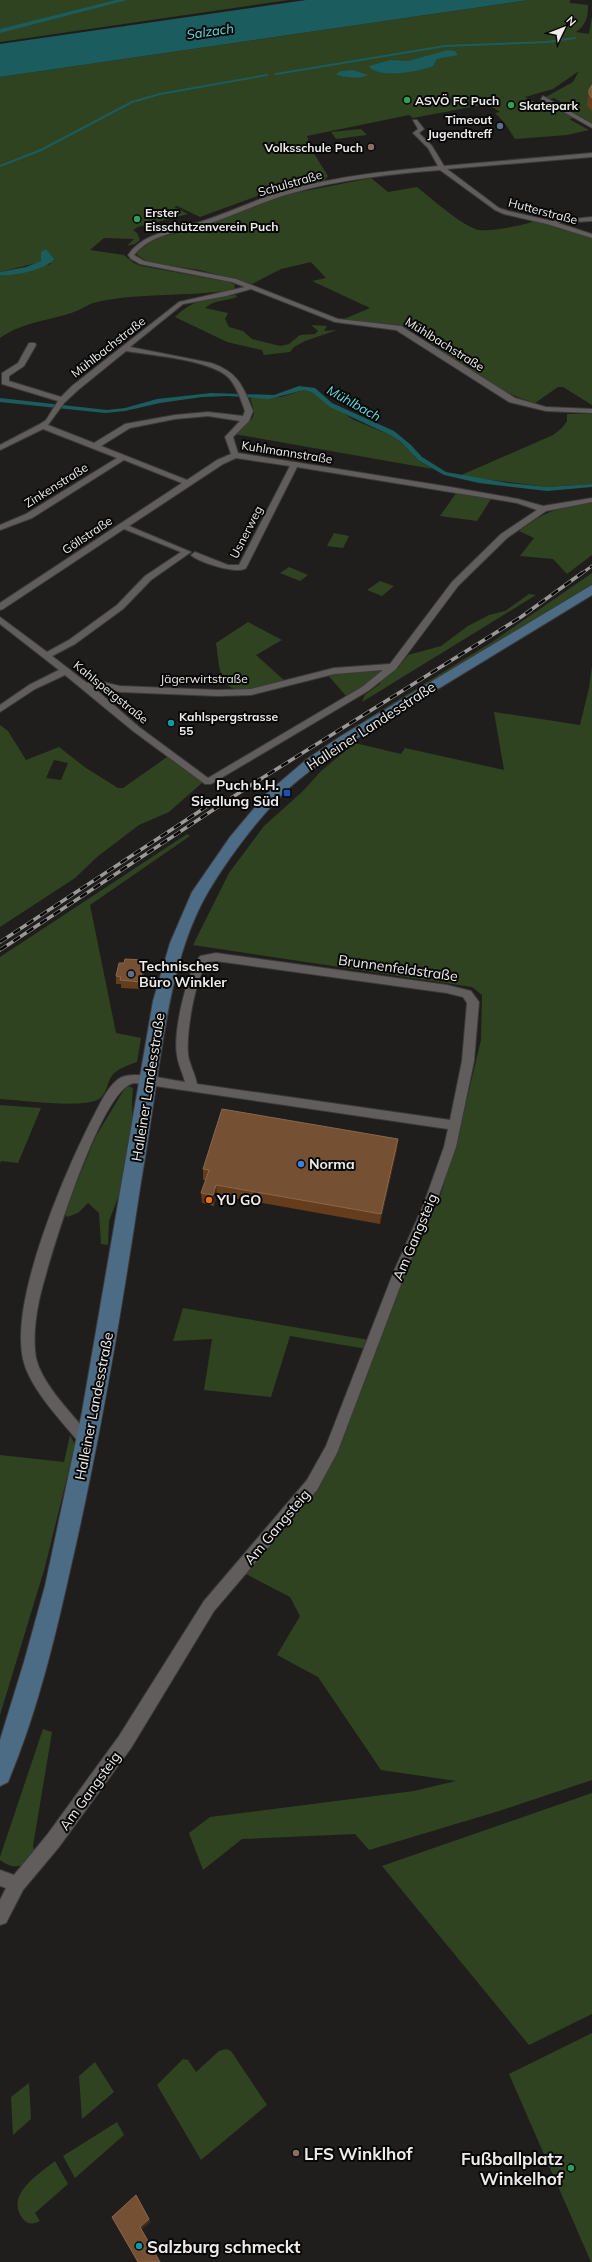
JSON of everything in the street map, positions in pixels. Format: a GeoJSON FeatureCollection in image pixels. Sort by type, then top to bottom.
{"type":"FeatureCollection","features":[{"type":"Feature","properties":{"kind":"main road","name":"Halleiner Landesstraße"},"geometry":{"type":"LineString","coordinates":[[0,1774],[34,1670],[54,1597],[100,1381],[161,1001],[176,948],[187,919],[200,892],[216,867],[271,797],[312,762],[351,735],[592,589]]}},
{"type":"Feature","properties":{"kind":"street"},"geometry":{"type":"LineString","coordinates":[[543,98],[592,126]]}},
{"type":"Feature","properties":{"kind":"street","name":"Hutterstraße"},"geometry":{"type":"LineString","coordinates":[[415,121],[421,129],[416,133],[430,147],[443,169],[497,209],[506,213],[549,222],[592,236]]}},
{"type":"Feature","properties":{"kind":"street","name":"Schulstraße"},"geometry":{"type":"LineString","coordinates":[[252,286],[218,276],[142,263],[133,258],[131,254],[150,237],[202,223],[285,193],[345,180],[443,169],[591,156]]}},
{"type":"Feature","properties":{"kind":"street"},"geometry":{"type":"LineString","coordinates":[[549,222],[592,219]]}},
{"type":"Feature","properties":{"kind":"street","name":"Mühlbachstraße"},"geometry":{"type":"LineString","coordinates":[[62,401],[181,303],[195,299],[239,292],[252,286],[337,321],[398,328],[512,400],[546,409],[592,411]]}},
{"type":"Feature","properties":{"kind":"street"},"geometry":{"type":"LineString","coordinates":[[0,448],[43,426],[62,401],[5,382],[5,375],[21,364],[32,345]]}},
{"type":"Feature","properties":{"kind":"street"},"geometry":{"type":"LineString","coordinates":[[126,349],[223,368],[230,374],[244,396],[249,411],[246,419],[229,438],[236,455]]}},
{"type":"Feature","properties":{"kind":"street"},"geometry":{"type":"LineString","coordinates":[[94,447],[128,426],[174,416],[208,414],[246,419]]}},
{"type":"Feature","properties":{"kind":"street"},"geometry":{"type":"LineString","coordinates":[[43,426],[188,483]]}},
{"type":"Feature","properties":{"kind":"street","name":"Kuhlmannstraße"},"geometry":{"type":"LineString","coordinates":[[188,483],[220,462],[236,455],[457,490],[518,501],[543,509]]}},
{"type":"Feature","properties":{"kind":"street","name":"Zinkenstraße"},"geometry":{"type":"LineString","coordinates":[[0,528],[30,516],[122,458]]}},
{"type":"Feature","properties":{"kind":"street","name":"Usnerweg"},"geometry":{"type":"LineString","coordinates":[[196,555],[227,567],[242,568],[294,465]]}},
{"type":"Feature","properties":{"kind":"street","name":"Göllstraße"},"geometry":{"type":"LineString","coordinates":[[0,607],[188,483]]}},
{"type":"Feature","properties":{"kind":"street"},"geometry":{"type":"LineString","coordinates":[[393,667],[455,584],[504,536],[543,509],[592,500]]}},
{"type":"Feature","properties":{"kind":"street"},"geometry":{"type":"LineString","coordinates":[[45,656],[72,642],[120,607],[148,578],[187,552],[123,526]]}},
{"type":"Feature","properties":{"kind":"street","name":"Kahlspergstraße"},"geometry":{"type":"LineString","coordinates":[[0,620],[87,687],[136,729],[208,782],[365,689],[393,667]]}},
{"type":"Feature","properties":{"kind":"street","name":"Jägerwirtstraße"},"geometry":{"type":"LineString","coordinates":[[87,687],[94,684],[120,689],[218,693],[251,692],[334,671],[393,667]]}},
{"type":"Feature","properties":{"kind":"street"},"geometry":{"type":"LineString","coordinates":[[0,709],[32,687],[65,670]]}},
{"type":"Feature","properties":{"kind":"street","name":"Brunnenfeldstraße"},"geometry":{"type":"LineString","coordinates":[[192,1087],[189,1072],[183,1061],[182,1046],[188,1004],[198,968],[204,959],[216,957],[447,989],[467,994],[474,1002],[468,1061],[453,1125]]}},
{"type":"Feature","properties":{"kind":"street"},"geometry":{"type":"LineString","coordinates":[[87,1442],[60,1409],[31,1362],[28,1342],[30,1319],[36,1283],[54,1222],[72,1174],[105,1107],[121,1083],[126,1079],[192,1087],[453,1125]]}},
{"type":"Feature","properties":{"kind":"street","name":"Am Gangsteig"},"geometry":{"type":"LineString","coordinates":[[0,1917],[17,1884],[53,1841],[125,1742],[209,1606],[279,1526],[312,1485],[332,1449],[372,1348],[400,1271],[429,1206],[450,1147],[453,1125]]}},
{"type":"Feature","properties":{"kind":"street"},"geometry":{"type":"LineString","coordinates":[[0,1878],[17,1884]]}},
{"type":"Feature","properties":{"kind":"green space"},"geometry":{"type":"Polygon","coordinates":[[[0,0],[289,0],[0,42],[0,0]]]}},
{"type":"Feature","properties":{"kind":"green space"},"geometry":{"type":"Polygon","coordinates":[[[529,0],[570,0],[570,3],[588,5],[586,20],[582,27],[576,32],[589,34],[592,16],[592,124],[569,112],[575,110],[554,98],[547,100],[544,98],[573,82],[579,71],[553,89],[525,97],[538,104],[534,106],[554,108],[574,118],[569,119],[589,130],[567,135],[515,139],[504,122],[495,113],[500,112],[487,104],[413,118],[409,115],[307,136],[311,149],[328,176],[323,182],[308,185],[304,182],[271,191],[200,217],[177,206],[174,207],[188,214],[138,227],[133,230],[137,233],[140,240],[135,244],[127,246],[134,239],[104,238],[90,250],[124,255],[134,263],[141,266],[229,282],[234,284],[235,287],[233,290],[127,297],[93,303],[71,313],[16,329],[0,338],[0,275],[51,264],[41,252],[42,261],[0,272],[0,77],[529,0]]]}},
{"type":"Feature","properties":{"kind":"green space"},"geometry":{"type":"Polygon","coordinates":[[[361,129],[367,135],[336,139],[331,132],[361,129]]]}},
{"type":"Feature","properties":{"kind":"green space"},"geometry":{"type":"Polygon","coordinates":[[[371,178],[388,192],[417,187],[456,218],[472,228],[479,230],[507,228],[535,221],[592,238],[592,405],[563,387],[558,387],[535,403],[519,398],[488,382],[415,332],[398,326],[344,319],[370,308],[312,281],[326,278],[311,262],[281,269],[252,284],[200,270],[148,262],[137,255],[137,252],[156,238],[189,230],[290,194],[371,178]]]}},
{"type":"Feature","properties":{"kind":"green space"},"geometry":{"type":"Polygon","coordinates":[[[236,295],[237,297],[212,303],[205,308],[228,313],[225,319],[229,327],[243,331],[252,339],[280,346],[289,344],[300,335],[315,334],[318,331],[311,325],[327,326],[324,331],[337,330],[305,341],[294,347],[290,352],[264,355],[262,350],[227,342],[175,317],[196,302],[211,298],[236,295]]]}},
{"type":"Feature","properties":{"kind":"green space"},"geometry":{"type":"Polygon","coordinates":[[[304,390],[313,393],[354,420],[390,435],[400,441],[418,460],[433,469],[234,434],[252,419],[254,411],[250,398],[281,397],[304,390]]]}},
{"type":"Feature","properties":{"kind":"green space"},"geometry":{"type":"Polygon","coordinates":[[[567,414],[592,414],[592,484],[548,487],[459,476],[553,435],[562,428],[567,421],[567,414]]]}},
{"type":"Feature","properties":{"kind":"green space"},"geometry":{"type":"Polygon","coordinates":[[[457,492],[491,499],[477,521],[440,516],[457,492]]]}},
{"type":"Feature","properties":{"kind":"green space"},"geometry":{"type":"Polygon","coordinates":[[[592,502],[592,555],[567,574],[553,559],[520,556],[534,538],[519,531],[545,514],[561,508],[592,502]]]}},
{"type":"Feature","properties":{"kind":"green space"},"geometry":{"type":"Polygon","coordinates":[[[334,533],[349,536],[343,548],[327,546],[334,533]]]}},
{"type":"Feature","properties":{"kind":"green space"},"geometry":{"type":"Polygon","coordinates":[[[289,567],[308,575],[300,581],[280,573],[289,567]]]}},
{"type":"Feature","properties":{"kind":"green space"},"geometry":{"type":"Polygon","coordinates":[[[592,573],[592,584],[575,595],[333,740],[492,642],[592,573]]]}},
{"type":"Feature","properties":{"kind":"green space"},"geometry":{"type":"Polygon","coordinates":[[[380,581],[394,586],[382,596],[367,590],[380,581]]]}},
{"type":"Feature","properties":{"kind":"green space"},"geometry":{"type":"Polygon","coordinates":[[[529,594],[536,595],[362,702],[365,695],[381,683],[374,678],[356,691],[346,696],[327,674],[389,665],[398,668],[408,655],[441,646],[468,626],[489,615],[505,611],[529,594]]]}},
{"type":"Feature","properties":{"kind":"green space"},"geometry":{"type":"Polygon","coordinates":[[[248,622],[282,640],[256,655],[285,681],[250,690],[233,688],[226,684],[222,677],[219,665],[216,643],[248,622]]]}},
{"type":"Feature","properties":{"kind":"green space"},"geometry":{"type":"Polygon","coordinates":[[[592,666],[592,1780],[499,1811],[369,1850],[355,1834],[242,1839],[203,1870],[189,1833],[210,1817],[414,1791],[456,1781],[381,1770],[318,1677],[277,1655],[300,1616],[290,1597],[244,1573],[317,1488],[345,1432],[418,1242],[441,1194],[460,1128],[481,1040],[482,995],[472,987],[193,945],[229,873],[264,826],[303,791],[321,771],[355,743],[401,754],[405,748],[504,770],[494,712],[580,725],[589,688],[592,666]]]}},
{"type":"Feature","properties":{"kind":"green space"},"geometry":{"type":"Polygon","coordinates":[[[0,725],[8,731],[26,760],[59,747],[86,768],[118,788],[123,788],[167,757],[203,782],[169,812],[139,825],[97,857],[75,878],[0,927],[0,725]],[[54,760],[46,778],[61,780],[68,763],[54,760]]]}},
{"type":"Feature","properties":{"kind":"green space"},"geometry":{"type":"Polygon","coordinates":[[[187,834],[190,836],[90,905],[116,1033],[141,1038],[137,1062],[122,1068],[113,1074],[105,1092],[99,1099],[91,1102],[66,1104],[0,1099],[0,957],[187,834]]]}},
{"type":"Feature","properties":{"kind":"green space"},"geometry":{"type":"Polygon","coordinates":[[[128,1086],[133,1088],[133,1134],[119,1195],[109,1221],[108,1245],[101,1244],[99,1213],[88,1203],[78,1213],[67,1217],[64,1213],[96,1136],[125,1088],[128,1086]]]}},
{"type":"Feature","properties":{"kind":"green space"},"geometry":{"type":"Polygon","coordinates":[[[0,1105],[41,1108],[18,1163],[1,1161],[0,1164],[0,1105]]]}},
{"type":"Feature","properties":{"kind":"green space"},"geometry":{"type":"Polygon","coordinates":[[[183,1308],[369,1340],[367,1349],[290,1336],[271,1397],[204,1390],[212,1339],[173,1341],[183,1308]]]}},
{"type":"Feature","properties":{"kind":"green space"},"geometry":{"type":"Polygon","coordinates":[[[70,1435],[75,1445],[45,1567],[0,1715],[0,1455],[64,1462],[70,1435]]]}},
{"type":"Feature","properties":{"kind":"green space"},"geometry":{"type":"Polygon","coordinates":[[[43,1729],[52,1732],[33,1846],[34,1850],[39,1851],[25,1863],[12,1866],[0,1860],[0,1857],[43,1729]]]}},
{"type":"Feature","properties":{"kind":"green space"},"geometry":{"type":"Polygon","coordinates":[[[592,1793],[592,2014],[529,2045],[382,1866],[592,1793]]]}},
{"type":"Feature","properties":{"kind":"green space","name":"Fußballplatz Winkelhof"},"geometry":{"type":"Polygon","coordinates":[[[592,2033],[592,2262],[591,2262],[509,2074],[592,2033]]]}},
{"type":"Feature","properties":{"kind":"green space"},"geometry":{"type":"Polygon","coordinates":[[[226,2049],[231,2051],[267,2105],[201,2160],[157,2085],[183,2059],[188,2060],[196,2072],[219,2051],[226,2049]]]}},
{"type":"Feature","properties":{"kind":"green space"},"geometry":{"type":"Polygon","coordinates":[[[95,2062],[114,2092],[82,2119],[79,2076],[95,2062]]]}},
{"type":"Feature","properties":{"kind":"green space"},"geometry":{"type":"Polygon","coordinates":[[[29,2083],[31,2119],[13,2135],[11,2097],[29,2083]]]}},
{"type":"Feature","properties":{"kind":"green space"},"geometry":{"type":"Polygon","coordinates":[[[117,2122],[124,2135],[75,2178],[63,2156],[117,2122]]]}},
{"type":"Feature","properties":{"kind":"green space"},"geometry":{"type":"Polygon","coordinates":[[[55,2161],[68,2184],[35,2213],[40,2221],[29,2223],[23,2219],[18,2210],[18,2202],[21,2194],[33,2179],[55,2161]]]}},
{"type":"Feature","properties":{"kind":"water","name":"Salzach"},"geometry":{"type":"Polygon","coordinates":[[[306,0],[529,0],[0,77],[0,44],[306,0]]]}},
{"type":"Feature","properties":{"kind":"water"},"geometry":{"type":"Polygon","coordinates":[[[448,50],[455,51],[458,55],[437,59],[433,66],[419,70],[400,73],[381,73],[369,66],[390,60],[408,61],[448,50]]]}},
{"type":"Feature","properties":{"kind":"water"},"geometry":{"type":"Polygon","coordinates":[[[353,70],[368,75],[352,78],[336,74],[341,71],[353,70]]]}},
{"type":"Feature","properties":{"kind":"water"},"geometry":{"type":"Polygon","coordinates":[[[46,249],[54,259],[45,266],[29,272],[13,275],[0,275],[0,272],[26,267],[41,261],[41,252],[46,249]]]}},
{"type":"Feature","properties":{"kind":"water"},"geometry":{"type":"Polygon","coordinates":[[[299,386],[315,388],[332,403],[394,431],[411,445],[422,457],[446,472],[508,483],[548,487],[592,484],[592,487],[547,491],[479,483],[444,475],[418,460],[400,441],[330,407],[313,393],[304,390],[269,399],[228,396],[202,397],[160,403],[125,411],[105,413],[0,402],[0,398],[107,410],[125,408],[157,399],[211,393],[274,395],[299,386]]]}},
{"type":"Feature","properties":{"kind":"building"},"geometry":{"type":"Polygon","coordinates":[[[592,85],[592,98],[589,94],[589,90],[592,85]]]}},
{"type":"Feature","properties":{"kind":"building"},"geometry":{"type":"Polygon","coordinates":[[[125,959],[144,960],[140,982],[120,980],[121,977],[116,976],[119,963],[124,963],[125,959]]]}},
{"type":"Feature","properties":{"kind":"building","name":"Norma"},"geometry":{"type":"Polygon","coordinates":[[[222,1109],[398,1139],[381,1214],[216,1185],[213,1195],[201,1193],[209,1170],[203,1169],[222,1109]]]}},
{"type":"Feature","properties":{"kind":"building","name":"Salzburg schmeckt"},"geometry":{"type":"Polygon","coordinates":[[[136,2195],[149,2219],[140,2227],[160,2262],[138,2262],[112,2217],[136,2195]]]}},
{"type":"Feature","properties":{"kind":"waterway"},"geometry":{"type":"LineString","coordinates":[[0,31],[124,0]]}},
{"type":"Feature","properties":{"kind":"waterway"},"geometry":{"type":"LineString","coordinates":[[276,74],[445,46],[547,42],[575,38]]}},
{"type":"Feature","properties":{"kind":"waterway"},"geometry":{"type":"LineString","coordinates":[[0,166],[41,150],[132,102],[160,94],[267,75]]}},
{"type":"Feature","properties":{"kind":"railway"},"geometry":{"type":"LineString","coordinates":[[581,574],[592,566]]}},
{"type":"Feature","properties":{"kind":"railway"},"geometry":{"type":"LineString","coordinates":[[0,950],[251,785],[521,617],[582,573]]}},
{"type":"Feature","properties":{"kind":"railway"},"geometry":{"type":"LineString","coordinates":[[0,942],[206,807]]}},
{"type":"Feature","properties":{"kind":"place","name":"ASVÖ FC Puch"},"geometry":{"type":"Point","coordinates":[407,100]}},
{"type":"Feature","properties":{"kind":"place","name":"Skatepark"},"geometry":{"type":"Point","coordinates":[511,105]}},
{"type":"Feature","properties":{"kind":"place","name":"Timeout Jugendtreff"},"geometry":{"type":"Point","coordinates":[500,126]}},
{"type":"Feature","properties":{"kind":"place","name":"Volksschule Puch"},"geometry":{"type":"Point","coordinates":[371,147]}},
{"type":"Feature","properties":{"kind":"place","name":"Erster Eisschützenverein Puch"},"geometry":{"type":"Point","coordinates":[137,219]}},
{"type":"Feature","properties":{"kind":"place","name":"Kahlspergstrasse 55"},"geometry":{"type":"Point","coordinates":[171,723]}},
{"type":"Feature","properties":{"kind":"place","name":"Puch b.H. Siedlung Süd"},"geometry":{"type":"Point","coordinates":[287,793]}},
{"type":"Feature","properties":{"kind":"place","name":"Technisches Büro Winkler"},"geometry":{"type":"Point","coordinates":[131,974]}},
{"type":"Feature","properties":{"kind":"place","name":"Norma"},"geometry":{"type":"Point","coordinates":[301,1164]}},
{"type":"Feature","properties":{"kind":"place","name":"YU GO"},"geometry":{"type":"Point","coordinates":[209,1200]}},
{"type":"Feature","properties":{"kind":"place","name":"LFS Winklhof"},"geometry":{"type":"Point","coordinates":[296,2153]}},
{"type":"Feature","properties":{"kind":"place","name":"Fußballplatz Winkelhof"},"geometry":{"type":"Point","coordinates":[571,2168]}},
{"type":"Feature","properties":{"kind":"place","name":"Salzburg schmeckt"},"geometry":{"type":"Point","coordinates":[139,2246]}},
{"type":"Feature","properties":{"kind":"water label","name":"Mühlbach"},"geometry":{"type":"Point","coordinates":[354,403]}}]}
